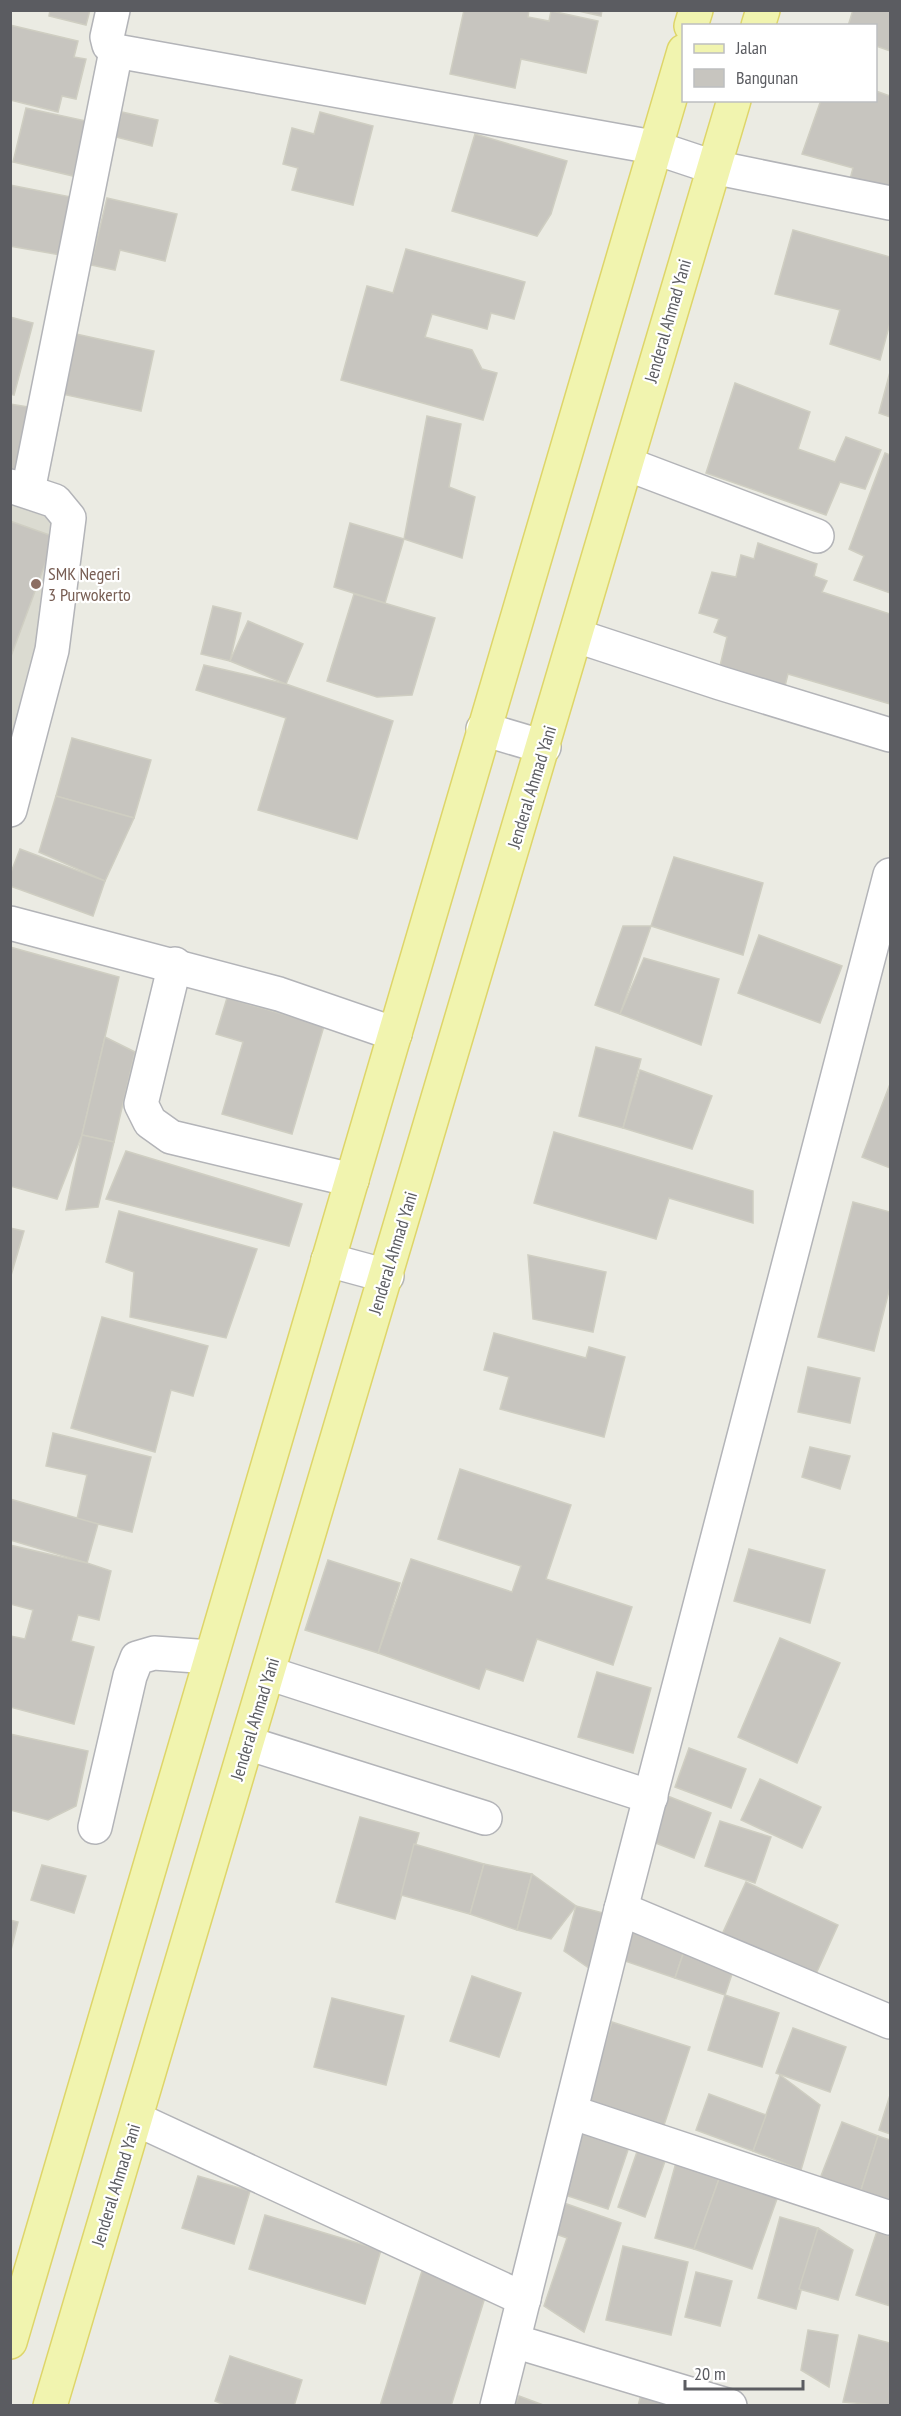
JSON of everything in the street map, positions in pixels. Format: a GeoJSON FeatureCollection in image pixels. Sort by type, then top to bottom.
{"type":"FeatureCollection","features":[{"type":"Feature","properties":{"kind":"main road"},"geometry":{"type":"LineString","coordinates":[[10,2342],[653,147],[682,57]]}},
{"type":"Feature","properties":{"kind":"main road","name":"Jenderal Ahmad Yani"},"geometry":{"type":"LineString","coordinates":[[50,2406],[577,636],[713,167],[734,102]]}},
{"type":"Feature","properties":{"kind":"street"},"geometry":{"type":"LineString","coordinates":[[113,10],[107,37],[109,45],[116,51],[653,147],[713,167],[891,203]]}},
{"type":"Feature","properties":{"kind":"street"},"geometry":{"type":"LineString","coordinates":[[10,810],[52,650],[69,518],[55,501],[19,488],[116,51]]}},
{"type":"Feature","properties":{"kind":"street"},"geometry":{"type":"LineString","coordinates":[[627,464],[817,536]]}},
{"type":"Feature","properties":{"kind":"street"},"geometry":{"type":"LineString","coordinates":[[577,636],[720,683],[891,735]]}},
{"type":"Feature","properties":{"kind":"street"},"geometry":{"type":"LineString","coordinates":[[483,729],[544,747]]}},
{"type":"Feature","properties":{"kind":"street"},"geometry":{"type":"LineString","coordinates":[[497,2406],[621,1909],[891,875]]}},
{"type":"Feature","properties":{"kind":"street"},"geometry":{"type":"LineString","coordinates":[[10,923],[175,964],[279,994],[395,1034]]}},
{"type":"Feature","properties":{"kind":"street"},"geometry":{"type":"LineString","coordinates":[[175,964],[141,1104],[150,1122],[171,1137],[351,1180]]}},
{"type":"Feature","properties":{"kind":"street"},"geometry":{"type":"LineString","coordinates":[[328,1260],[387,1276]]}},
{"type":"Feature","properties":{"kind":"street"},"geometry":{"type":"LineString","coordinates":[[95,1827],[130,1676],[137,1658],[154,1653],[211,1657]]}},
{"type":"Feature","properties":{"kind":"street"},"geometry":{"type":"LineString","coordinates":[[268,1673],[651,1797]]}},
{"type":"Feature","properties":{"kind":"street"},"geometry":{"type":"LineString","coordinates":[[247,1743],[485,1818]]}},
{"type":"Feature","properties":{"kind":"street"},"geometry":{"type":"LineString","coordinates":[[621,1909],[891,2022]]}},
{"type":"Feature","properties":{"kind":"street"},"geometry":{"type":"LineString","coordinates":[[571,2112],[891,2218]]}},
{"type":"Feature","properties":{"kind":"street"},"geometry":{"type":"LineString","coordinates":[[136,2119],[524,2298]]}},
{"type":"Feature","properties":{"kind":"street"},"geometry":{"type":"LineString","coordinates":[[514,2341],[730,2406]]}},
{"type":"Feature","properties":{"kind":"shaded area","name":"SMK Negeri 3 Purwokerto"},"geometry":{"type":"Polygon","coordinates":[[[11,485],[69,518],[11,810],[11,485]]]}},
{"type":"Feature","properties":{"kind":"building"},"geometry":{"type":"Polygon","coordinates":[[[50,10],[90,10],[86,25],[49,16],[50,10]]]}},
{"type":"Feature","properties":{"kind":"building"},"geometry":{"type":"Polygon","coordinates":[[[464,10],[529,10],[528,17],[549,21],[551,11],[598,21],[586,73],[521,59],[515,88],[450,74],[464,10]]]}},
{"type":"Feature","properties":{"kind":"building"},"geometry":{"type":"Polygon","coordinates":[[[574,10],[602,10],[601,16],[574,10]]]}},
{"type":"Feature","properties":{"kind":"building"},"geometry":{"type":"Polygon","coordinates":[[[853,10],[890,10],[890,51],[877,46],[877,24],[849,24],[853,10]]]}},
{"type":"Feature","properties":{"kind":"building"},"geometry":{"type":"Polygon","coordinates":[[[10,25],[78,41],[74,57],[86,59],[76,99],[62,96],[58,112],[10,100],[10,25]]]}},
{"type":"Feature","properties":{"kind":"building"},"geometry":{"type":"Polygon","coordinates":[[[877,91],[890,96],[890,193],[849,183],[853,168],[802,154],[820,102],[877,102],[877,91]]]}},
{"type":"Feature","properties":{"kind":"building"},"geometry":{"type":"Polygon","coordinates":[[[26,108],[86,121],[73,176],[13,162],[26,108]]]}},
{"type":"Feature","properties":{"kind":"building"},"geometry":{"type":"Polygon","coordinates":[[[122,112],[158,120],[152,146],[116,137],[122,112]]]}},
{"type":"Feature","properties":{"kind":"building"},"geometry":{"type":"Polygon","coordinates":[[[320,112],[373,126],[353,205],[292,190],[298,168],[283,164],[292,128],[314,134],[320,112]]]}},
{"type":"Feature","properties":{"kind":"building"},"geometry":{"type":"Polygon","coordinates":[[[475,134],[567,161],[551,214],[537,236],[452,211],[475,134]]]}},
{"type":"Feature","properties":{"kind":"building"},"geometry":{"type":"Polygon","coordinates":[[[10,185],[71,197],[60,255],[10,246],[10,185]]]}},
{"type":"Feature","properties":{"kind":"building"},"geometry":{"type":"Polygon","coordinates":[[[107,198],[177,214],[165,261],[120,250],[115,270],[91,265],[107,198]]]}},
{"type":"Feature","properties":{"kind":"building"},"geometry":{"type":"Polygon","coordinates":[[[793,230],[890,257],[890,323],[880,360],[830,344],[840,310],[775,294],[793,230]]]}},
{"type":"Feature","properties":{"kind":"building"},"geometry":{"type":"Polygon","coordinates":[[[406,249],[525,282],[514,319],[491,313],[487,329],[432,314],[425,337],[472,350],[482,369],[497,373],[483,420],[341,380],[367,286],[393,293],[406,249]]]}},
{"type":"Feature","properties":{"kind":"building"},"geometry":{"type":"Polygon","coordinates":[[[10,317],[33,323],[14,395],[10,394],[10,317]]]}},
{"type":"Feature","properties":{"kind":"building"},"geometry":{"type":"Polygon","coordinates":[[[76,334],[154,351],[141,411],[62,394],[76,334]]]}},
{"type":"Feature","properties":{"kind":"building"},"geometry":{"type":"Polygon","coordinates":[[[890,372],[890,417],[879,413],[890,372]]]}},
{"type":"Feature","properties":{"kind":"building"},"geometry":{"type":"Polygon","coordinates":[[[735,383],[810,412],[798,449],[835,462],[846,437],[881,450],[865,489],[840,482],[826,515],[706,473],[735,383]]]}},
{"type":"Feature","properties":{"kind":"building"},"geometry":{"type":"Polygon","coordinates":[[[10,404],[29,407],[16,474],[10,473],[10,404]]]}},
{"type":"Feature","properties":{"kind":"building"},"geometry":{"type":"Polygon","coordinates":[[[427,416],[461,424],[449,487],[475,497],[462,558],[404,539],[427,416]]]}},
{"type":"Feature","properties":{"kind":"building"},"geometry":{"type":"Polygon","coordinates":[[[885,453],[890,455],[890,593],[854,580],[864,556],[849,549],[885,453]]]}},
{"type":"Feature","properties":{"kind":"building"},"geometry":{"type":"Polygon","coordinates":[[[10,521],[55,537],[10,659],[10,521]]]}},
{"type":"Feature","properties":{"kind":"building"},"geometry":{"type":"Polygon","coordinates":[[[350,523],[404,539],[385,603],[334,587],[350,523]]]}},
{"type":"Feature","properties":{"kind":"building"},"geometry":{"type":"Polygon","coordinates":[[[758,543],[817,564],[814,576],[827,581],[822,592],[890,614],[890,704],[788,674],[784,690],[719,670],[727,637],[714,632],[719,619],[699,613],[712,572],[736,577],[741,555],[754,559],[758,543]]]}},
{"type":"Feature","properties":{"kind":"building"},"geometry":{"type":"Polygon","coordinates":[[[354,594],[435,618],[412,695],[377,697],[327,681],[354,594]]]}},
{"type":"Feature","properties":{"kind":"building"},"geometry":{"type":"Polygon","coordinates":[[[213,606],[241,613],[230,661],[201,654],[213,606]]]}},
{"type":"Feature","properties":{"kind":"building"},"geometry":{"type":"Polygon","coordinates":[[[248,621],[303,644],[286,684],[230,661],[248,621]]]}},
{"type":"Feature","properties":{"kind":"building"},"geometry":{"type":"Polygon","coordinates":[[[204,665],[286,684],[393,721],[357,839],[258,810],[286,718],[196,690],[204,665]]]}},
{"type":"Feature","properties":{"kind":"building"},"geometry":{"type":"Polygon","coordinates":[[[72,738],[151,760],[134,818],[56,796],[72,738]]]}},
{"type":"Feature","properties":{"kind":"building"},"geometry":{"type":"Polygon","coordinates":[[[56,796],[134,818],[105,881],[39,852],[56,796]]]}},
{"type":"Feature","properties":{"kind":"building"},"geometry":{"type":"Polygon","coordinates":[[[20,849],[105,881],[93,916],[10,886],[10,875],[20,849]]]}},
{"type":"Feature","properties":{"kind":"building"},"geometry":{"type":"Polygon","coordinates":[[[674,857],[763,883],[743,955],[651,926],[674,857]]]}},
{"type":"Feature","properties":{"kind":"building"},"geometry":{"type":"Polygon","coordinates":[[[623,926],[651,926],[620,1014],[595,1005],[623,926]]]}},
{"type":"Feature","properties":{"kind":"building"},"geometry":{"type":"Polygon","coordinates":[[[759,935],[842,966],[820,1023],[738,993],[759,935]]]}},
{"type":"Feature","properties":{"kind":"building"},"geometry":{"type":"Polygon","coordinates":[[[10,947],[119,977],[82,1135],[57,1199],[10,1186],[10,947]]]}},
{"type":"Feature","properties":{"kind":"building"},"geometry":{"type":"Polygon","coordinates":[[[644,958],[719,979],[701,1045],[620,1014],[644,958]]]}},
{"type":"Feature","properties":{"kind":"building"},"geometry":{"type":"Polygon","coordinates":[[[227,998],[324,1026],[292,1134],[222,1114],[243,1042],[216,1034],[227,998]]]}},
{"type":"Feature","properties":{"kind":"building"},"geometry":{"type":"Polygon","coordinates":[[[105,1037],[135,1052],[114,1142],[82,1135],[105,1037]]]}},
{"type":"Feature","properties":{"kind":"building"},"geometry":{"type":"Polygon","coordinates":[[[596,1047],[641,1059],[623,1128],[579,1116],[596,1047]]]}},
{"type":"Feature","properties":{"kind":"building"},"geometry":{"type":"Polygon","coordinates":[[[640,1070],[712,1096],[692,1149],[623,1128],[640,1070]]]}},
{"type":"Feature","properties":{"kind":"building"},"geometry":{"type":"Polygon","coordinates":[[[890,1084],[890,1168],[862,1157],[890,1084]]]}},
{"type":"Feature","properties":{"kind":"building"},"geometry":{"type":"Polygon","coordinates":[[[554,1132],[753,1191],[753,1223],[669,1198],[656,1239],[534,1203],[554,1132]]]}},
{"type":"Feature","properties":{"kind":"building"},"geometry":{"type":"Polygon","coordinates":[[[82,1135],[114,1142],[98,1207],[66,1210],[82,1135]]]}},
{"type":"Feature","properties":{"kind":"building"},"geometry":{"type":"Polygon","coordinates":[[[126,1151],[302,1204],[289,1246],[106,1199],[126,1151]]]}},
{"type":"Feature","properties":{"kind":"building"},"geometry":{"type":"Polygon","coordinates":[[[853,1202],[890,1212],[890,1287],[874,1351],[818,1337],[853,1202]]]}},
{"type":"Feature","properties":{"kind":"building"},"geometry":{"type":"Polygon","coordinates":[[[119,1211],[257,1249],[226,1338],[130,1317],[134,1272],[106,1262],[119,1211]]]}},
{"type":"Feature","properties":{"kind":"building"},"geometry":{"type":"Polygon","coordinates":[[[10,1228],[24,1231],[10,1279],[10,1228]]]}},
{"type":"Feature","properties":{"kind":"building"},"geometry":{"type":"Polygon","coordinates":[[[528,1255],[606,1272],[593,1332],[533,1319],[528,1255]]]}},
{"type":"Feature","properties":{"kind":"building"},"geometry":{"type":"Polygon","coordinates":[[[102,1317],[208,1346],[193,1396],[171,1390],[155,1452],[71,1428],[102,1317]]]}},
{"type":"Feature","properties":{"kind":"building"},"geometry":{"type":"Polygon","coordinates":[[[494,1333],[586,1358],[589,1347],[625,1357],[604,1437],[500,1409],[509,1377],[484,1370],[494,1333]]]}},
{"type":"Feature","properties":{"kind":"building"},"geometry":{"type":"Polygon","coordinates":[[[808,1367],[860,1378],[850,1423],[798,1412],[808,1367]]]}},
{"type":"Feature","properties":{"kind":"building"},"geometry":{"type":"Polygon","coordinates":[[[53,1433],[151,1457],[132,1532],[77,1519],[87,1475],[46,1466],[53,1433]]]}},
{"type":"Feature","properties":{"kind":"building"},"geometry":{"type":"Polygon","coordinates":[[[810,1447],[850,1456],[840,1489],[802,1477],[810,1447]]]}},
{"type":"Feature","properties":{"kind":"building"},"geometry":{"type":"Polygon","coordinates":[[[460,1469],[571,1505],[546,1579],[632,1607],[613,1665],[537,1639],[523,1681],[486,1669],[479,1689],[378,1653],[411,1559],[512,1592],[521,1566],[438,1539],[460,1469]]]}},
{"type":"Feature","properties":{"kind":"building"},"geometry":{"type":"Polygon","coordinates":[[[10,1499],[98,1524],[87,1563],[10,1540],[10,1499]]]}},
{"type":"Feature","properties":{"kind":"building"},"geometry":{"type":"Polygon","coordinates":[[[10,1545],[111,1571],[99,1620],[78,1615],[71,1641],[94,1647],[74,1724],[10,1707],[10,1636],[25,1639],[33,1610],[10,1604],[10,1545]]]}},
{"type":"Feature","properties":{"kind":"building"},"geometry":{"type":"Polygon","coordinates":[[[749,1549],[825,1570],[810,1623],[734,1601],[749,1549]]]}},
{"type":"Feature","properties":{"kind":"building"},"geometry":{"type":"Polygon","coordinates":[[[328,1560],[400,1583],[378,1653],[305,1630],[328,1560]]]}},
{"type":"Feature","properties":{"kind":"building"},"geometry":{"type":"Polygon","coordinates":[[[780,1638],[840,1663],[797,1763],[738,1737],[780,1638]]]}},
{"type":"Feature","properties":{"kind":"building"},"geometry":{"type":"Polygon","coordinates":[[[597,1672],[651,1688],[633,1753],[578,1737],[597,1672]]]}},
{"type":"Feature","properties":{"kind":"building"},"geometry":{"type":"Polygon","coordinates":[[[10,1734],[88,1751],[76,1806],[48,1820],[10,1810],[10,1734]]]}},
{"type":"Feature","properties":{"kind":"building"},"geometry":{"type":"Polygon","coordinates":[[[689,1748],[746,1769],[731,1808],[675,1787],[689,1748]]]}},
{"type":"Feature","properties":{"kind":"building"},"geometry":{"type":"Polygon","coordinates":[[[760,1779],[821,1807],[802,1848],[741,1820],[760,1779]]]}},
{"type":"Feature","properties":{"kind":"building"},"geometry":{"type":"Polygon","coordinates":[[[665,1795],[711,1813],[694,1858],[648,1840],[665,1795]]]}},
{"type":"Feature","properties":{"kind":"building"},"geometry":{"type":"Polygon","coordinates":[[[360,1817],[419,1833],[395,1919],[336,1902],[360,1817]]]}},
{"type":"Feature","properties":{"kind":"building"},"geometry":{"type":"Polygon","coordinates":[[[720,1821],[771,1837],[755,1883],[705,1866],[720,1821]]]}},
{"type":"Feature","properties":{"kind":"building"},"geometry":{"type":"Polygon","coordinates":[[[414,1844],[484,1864],[470,1914],[401,1895],[414,1844]]]}},
{"type":"Feature","properties":{"kind":"building"},"geometry":{"type":"Polygon","coordinates":[[[484,1864],[532,1874],[517,1930],[470,1914],[484,1864]]]}},
{"type":"Feature","properties":{"kind":"building"},"geometry":{"type":"Polygon","coordinates":[[[42,1865],[86,1876],[74,1913],[31,1900],[42,1865]]]}},
{"type":"Feature","properties":{"kind":"building"},"geometry":{"type":"Polygon","coordinates":[[[532,1874],[576,1906],[551,1939],[517,1930],[532,1874]]]}},
{"type":"Feature","properties":{"kind":"building"},"geometry":{"type":"Polygon","coordinates":[[[746,1882],[838,1925],[811,1985],[719,1941],[746,1882]]]}},
{"type":"Feature","properties":{"kind":"building"},"geometry":{"type":"Polygon","coordinates":[[[576,1906],[607,1914],[589,1968],[564,1951],[576,1906]]]}},
{"type":"Feature","properties":{"kind":"building"},"geometry":{"type":"Polygon","coordinates":[[[10,1920],[18,1922],[10,1954],[10,1920]]]}},
{"type":"Feature","properties":{"kind":"building"},"geometry":{"type":"Polygon","coordinates":[[[619,1922],[685,1948],[675,1978],[625,1961],[619,1922]]]}},
{"type":"Feature","properties":{"kind":"building"},"geometry":{"type":"Polygon","coordinates":[[[685,1948],[735,1965],[725,1995],[675,1978],[685,1948]]]}},
{"type":"Feature","properties":{"kind":"building"},"geometry":{"type":"Polygon","coordinates":[[[472,1976],[521,1993],[499,2057],[450,2041],[472,1976]]]}},
{"type":"Feature","properties":{"kind":"building"},"geometry":{"type":"Polygon","coordinates":[[[725,1995],[779,2013],[762,2067],[708,2050],[725,1995]]]}},
{"type":"Feature","properties":{"kind":"building"},"geometry":{"type":"Polygon","coordinates":[[[332,1998],[404,2016],[386,2085],[314,2067],[332,1998]]]}},
{"type":"Feature","properties":{"kind":"building"},"geometry":{"type":"Polygon","coordinates":[[[612,2022],[690,2047],[664,2125],[587,2100],[612,2022]]]}},
{"type":"Feature","properties":{"kind":"building"},"geometry":{"type":"Polygon","coordinates":[[[793,2028],[846,2047],[830,2092],[776,2073],[793,2028]]]}},
{"type":"Feature","properties":{"kind":"building"},"geometry":{"type":"Polygon","coordinates":[[[780,2075],[820,2105],[801,2170],[753,2151],[780,2075]]]}},
{"type":"Feature","properties":{"kind":"building"},"geometry":{"type":"Polygon","coordinates":[[[709,2094],[766,2115],[753,2151],[696,2130],[709,2094]]]}},
{"type":"Feature","properties":{"kind":"building"},"geometry":{"type":"Polygon","coordinates":[[[890,2095],[890,2134],[879,2130],[890,2095]]]}},
{"type":"Feature","properties":{"kind":"building"},"geometry":{"type":"Polygon","coordinates":[[[842,2122],[878,2136],[860,2193],[819,2181],[842,2122]]]}},
{"type":"Feature","properties":{"kind":"building"},"geometry":{"type":"Polygon","coordinates":[[[579,2124],[631,2141],[608,2209],[556,2192],[579,2124]]]}},
{"type":"Feature","properties":{"kind":"building"},"geometry":{"type":"Polygon","coordinates":[[[878,2136],[890,2140],[890,2202],[860,2193],[878,2136]]]}},
{"type":"Feature","properties":{"kind":"building"},"geometry":{"type":"Polygon","coordinates":[[[640,2143],[668,2153],[645,2217],[618,2207],[640,2143]]]}},
{"type":"Feature","properties":{"kind":"building"},"geometry":{"type":"Polygon","coordinates":[[[677,2159],[720,2176],[694,2249],[655,2238],[677,2159]]]}},
{"type":"Feature","properties":{"kind":"building"},"geometry":{"type":"Polygon","coordinates":[[[198,2176],[250,2191],[234,2244],[182,2228],[198,2176]]]}},
{"type":"Feature","properties":{"kind":"building"},"geometry":{"type":"Polygon","coordinates":[[[720,2176],[778,2196],[752,2269],[694,2249],[720,2176]]]}},
{"type":"Feature","properties":{"kind":"building"},"geometry":{"type":"Polygon","coordinates":[[[564,2203],[621,2223],[584,2332],[544,2306],[567,2238],[553,2233],[564,2203]]]}},
{"type":"Feature","properties":{"kind":"building"},"geometry":{"type":"Polygon","coordinates":[[[265,2215],[381,2250],[365,2304],[249,2269],[265,2215]]]}},
{"type":"Feature","properties":{"kind":"building"},"geometry":{"type":"Polygon","coordinates":[[[780,2217],[818,2228],[796,2309],[758,2298],[780,2217]]]}},
{"type":"Feature","properties":{"kind":"building"},"geometry":{"type":"Polygon","coordinates":[[[818,2228],[853,2250],[838,2300],[799,2289],[818,2228]]]}},
{"type":"Feature","properties":{"kind":"building"},"geometry":{"type":"Polygon","coordinates":[[[877,2231],[890,2236],[890,2306],[856,2295],[877,2231]]]}},
{"type":"Feature","properties":{"kind":"building"},"geometry":{"type":"Polygon","coordinates":[[[623,2246],[688,2262],[671,2335],[606,2320],[623,2246]]]}},
{"type":"Feature","properties":{"kind":"building"},"geometry":{"type":"Polygon","coordinates":[[[422,2271],[487,2291],[451,2406],[380,2406],[422,2271]]]}},
{"type":"Feature","properties":{"kind":"building"},"geometry":{"type":"Polygon","coordinates":[[[696,2272],[732,2281],[720,2326],[685,2317],[696,2272]]]}},
{"type":"Feature","properties":{"kind":"building"},"geometry":{"type":"Polygon","coordinates":[[[808,2330],[838,2335],[829,2387],[801,2370],[808,2330]]]}},
{"type":"Feature","properties":{"kind":"building"},"geometry":{"type":"Polygon","coordinates":[[[859,2335],[890,2343],[890,2406],[843,2402],[859,2335]]]}},
{"type":"Feature","properties":{"kind":"building"},"geometry":{"type":"Polygon","coordinates":[[[230,2356],[302,2380],[294,2406],[227,2406],[215,2401],[230,2356]]]}},
{"type":"Feature","properties":{"kind":"building"},"geometry":{"type":"Polygon","coordinates":[[[643,2387],[687,2406],[638,2406],[643,2387]]]}},
{"type":"Feature","properties":{"kind":"building"},"geometry":{"type":"Polygon","coordinates":[[[519,2396],[546,2406],[515,2406],[519,2396]]]}},
{"type":"Feature","properties":{"kind":"place","name":"SMK Negeri 3 Purwokerto"},"geometry":{"type":"Point","coordinates":[36,584]}}]}
